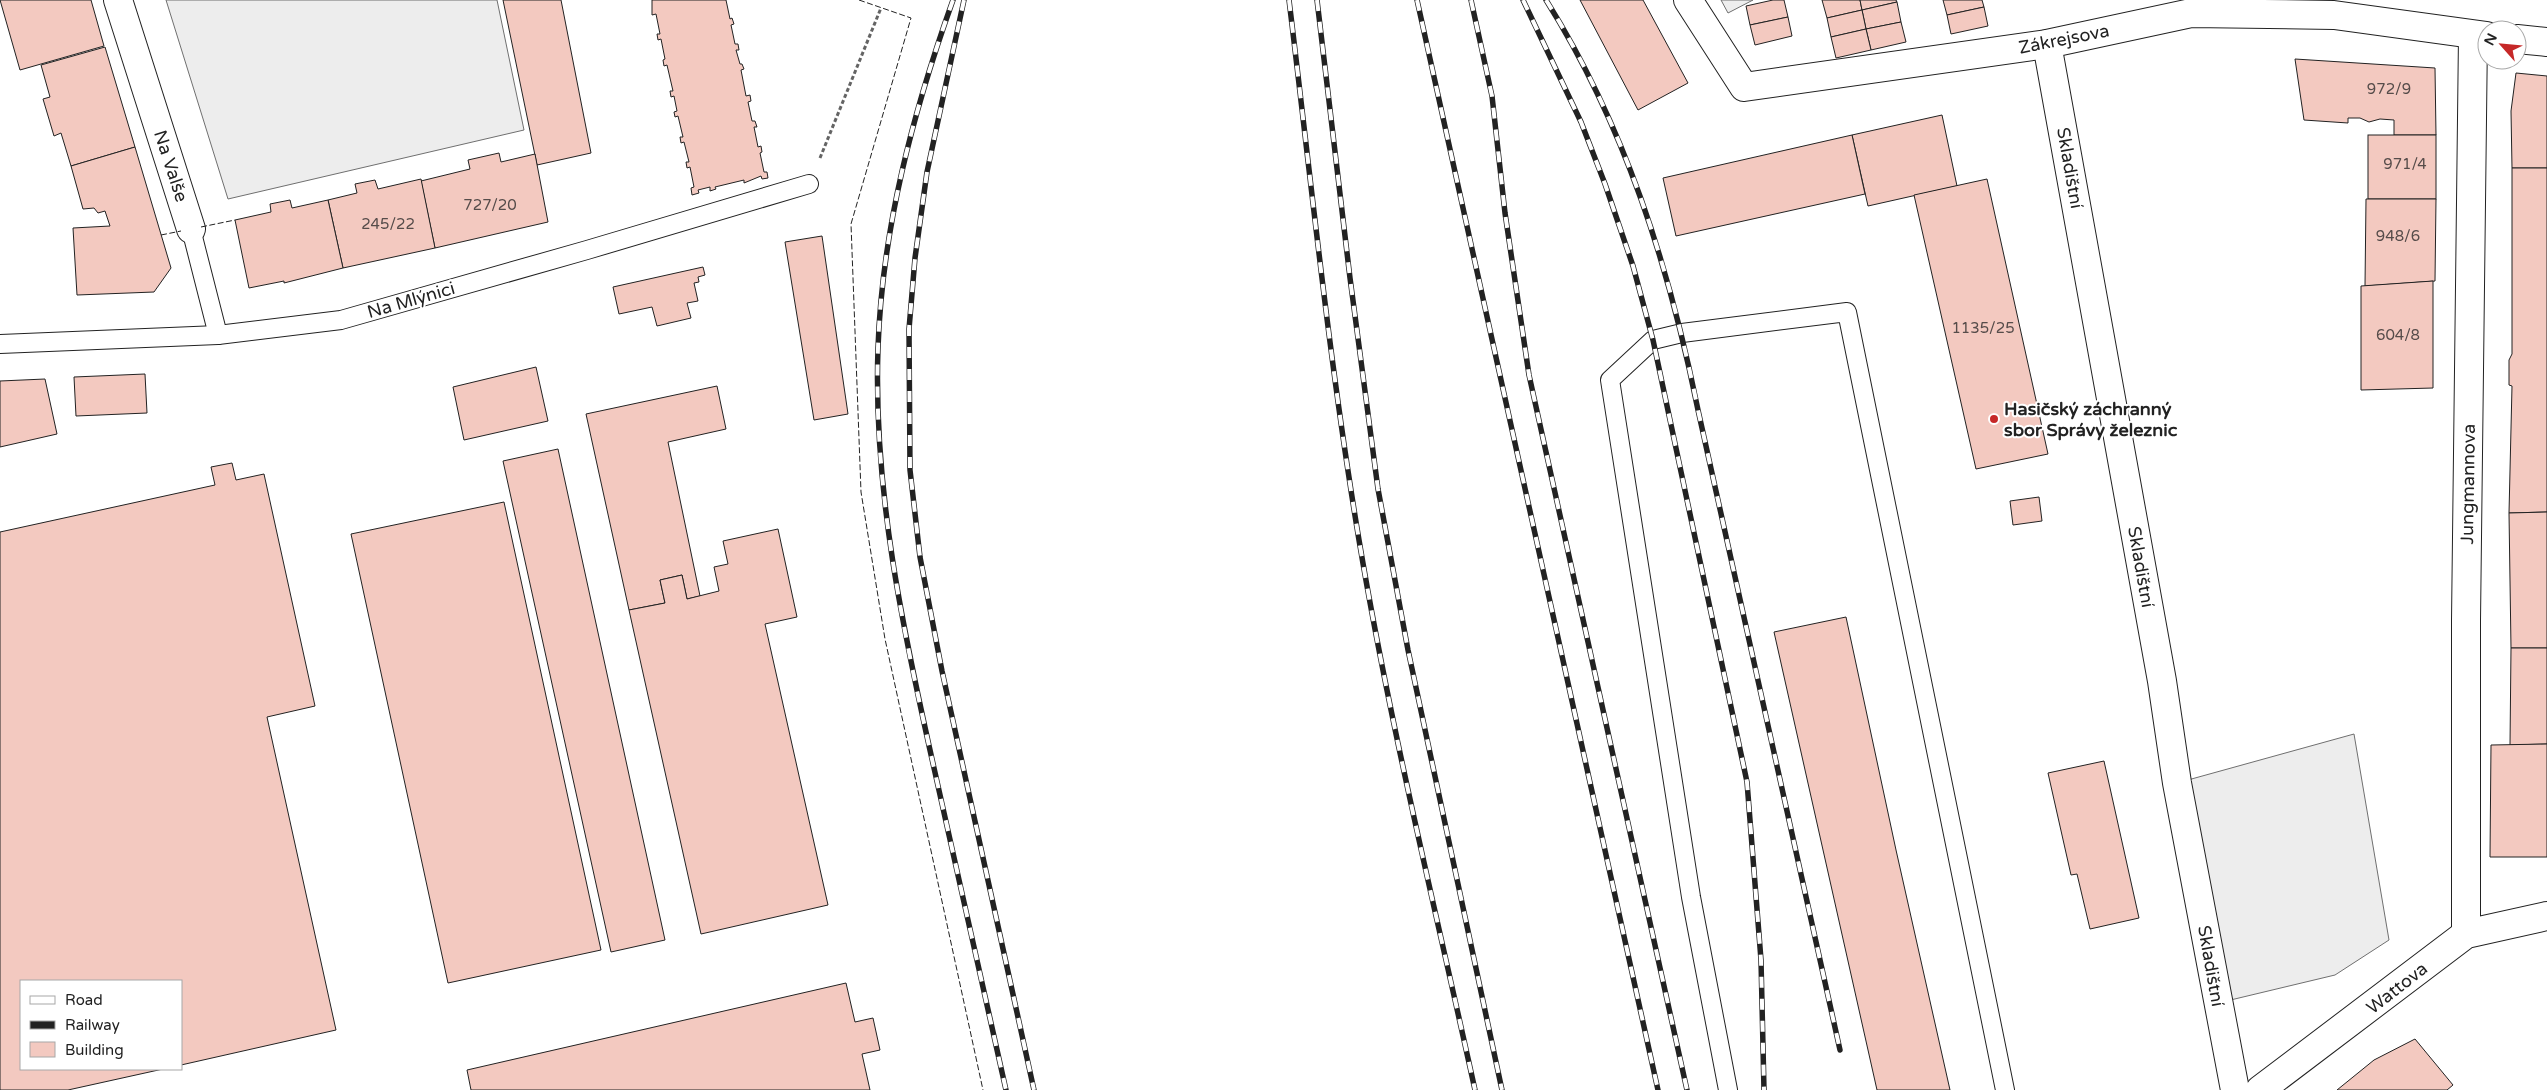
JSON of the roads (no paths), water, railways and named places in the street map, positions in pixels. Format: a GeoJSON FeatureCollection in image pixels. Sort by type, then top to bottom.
{"type":"FeatureCollection","features":[{"type":"Feature","properties":{"kind":"street","name":"Na Valše"},"geometry":{"type":"LineString","coordinates":[[118,0],[191,229]]}},
{"type":"Feature","properties":{"kind":"street","name":"Zákrejsova"},"geometry":{"type":"LineString","coordinates":[[1688,0],[1744,87],[2047,44],[2191,13],[2331,7],[2477,35]]}},
{"type":"Feature","properties":{"kind":"street"},"geometry":{"type":"LineString","coordinates":[[2527,40],[2547,42]]}},
{"type":"Feature","properties":{"kind":"street","name":"Skladištní"},"geometry":{"type":"LineString","coordinates":[[2047,44],[2162,681],[2178,783],[2235,1090]]}},
{"type":"Feature","properties":{"kind":"street","name":"Jungmannova"},"geometry":{"type":"LineString","coordinates":[[2466,934],[2466,621],[2479,70]]}},
{"type":"Feature","properties":{"kind":"street","name":"Wattova"},"geometry":{"type":"LineString","coordinates":[[2260,1090],[2466,934],[2547,916]]}},
{"type":"Feature","properties":{"kind":"lane","name":"Na Mlýnici"},"geometry":{"type":"LineString","coordinates":[[0,344],[218,335],[341,320],[809,184]]}},
{"type":"Feature","properties":{"kind":"lane","name":"Na Valše"},"geometry":{"type":"LineString","coordinates":[[191,229],[218,335]]}},
{"type":"Feature","properties":{"kind":"lane"},"geometry":{"type":"LineString","coordinates":[[1728,1090],[1690,887],[1610,380],[1653,340],[1682,333],[1847,312],[2005,1090]]}},
{"type":"Feature","properties":{"kind":"railway"},"geometry":{"type":"LineString","coordinates":[[953,0],[925,85],[902,171],[893,215],[881,303],[878,348],[880,454],[892,560],[911,664],[1006,1090]]}},
{"type":"Feature","properties":{"kind":"railway"},"geometry":{"type":"LineString","coordinates":[[964,0],[927,172],[915,258],[909,329],[910,470],[920,557],[942,671],[1034,1090]]}},
{"type":"Feature","properties":{"kind":"railway"},"geometry":{"type":"LineString","coordinates":[[1289,0],[1329,338],[1359,540],[1399,747],[1475,1090]]}},
{"type":"Feature","properties":{"kind":"railway"},"geometry":{"type":"LineString","coordinates":[[1317,0],[1350,278],[1378,489],[1408,650],[1502,1090]]}},
{"type":"Feature","properties":{"kind":"railway"},"geometry":{"type":"LineString","coordinates":[[1417,0],[1658,1090]]}},
{"type":"Feature","properties":{"kind":"railway"},"geometry":{"type":"LineString","coordinates":[[1471,0],[1492,96],[1505,213],[1529,375],[1687,1090]]}},
{"type":"Feature","properties":{"kind":"railway"},"geometry":{"type":"LineString","coordinates":[[1523,0],[1581,122],[1605,184],[1633,266],[1653,340],[1747,782],[1761,960],[1764,1090]]}},
{"type":"Feature","properties":{"kind":"railway"},"geometry":{"type":"LineString","coordinates":[[1546,0],[1574,48],[1599,97],[1621,147],[1641,198],[1673,303],[1840,1050]]}},
{"type":"Feature","properties":{"kind":"place","name":"Hasičský záchranný sbor Správy železnic"},"geometry":{"type":"Point","coordinates":[1994,419]}}]}
